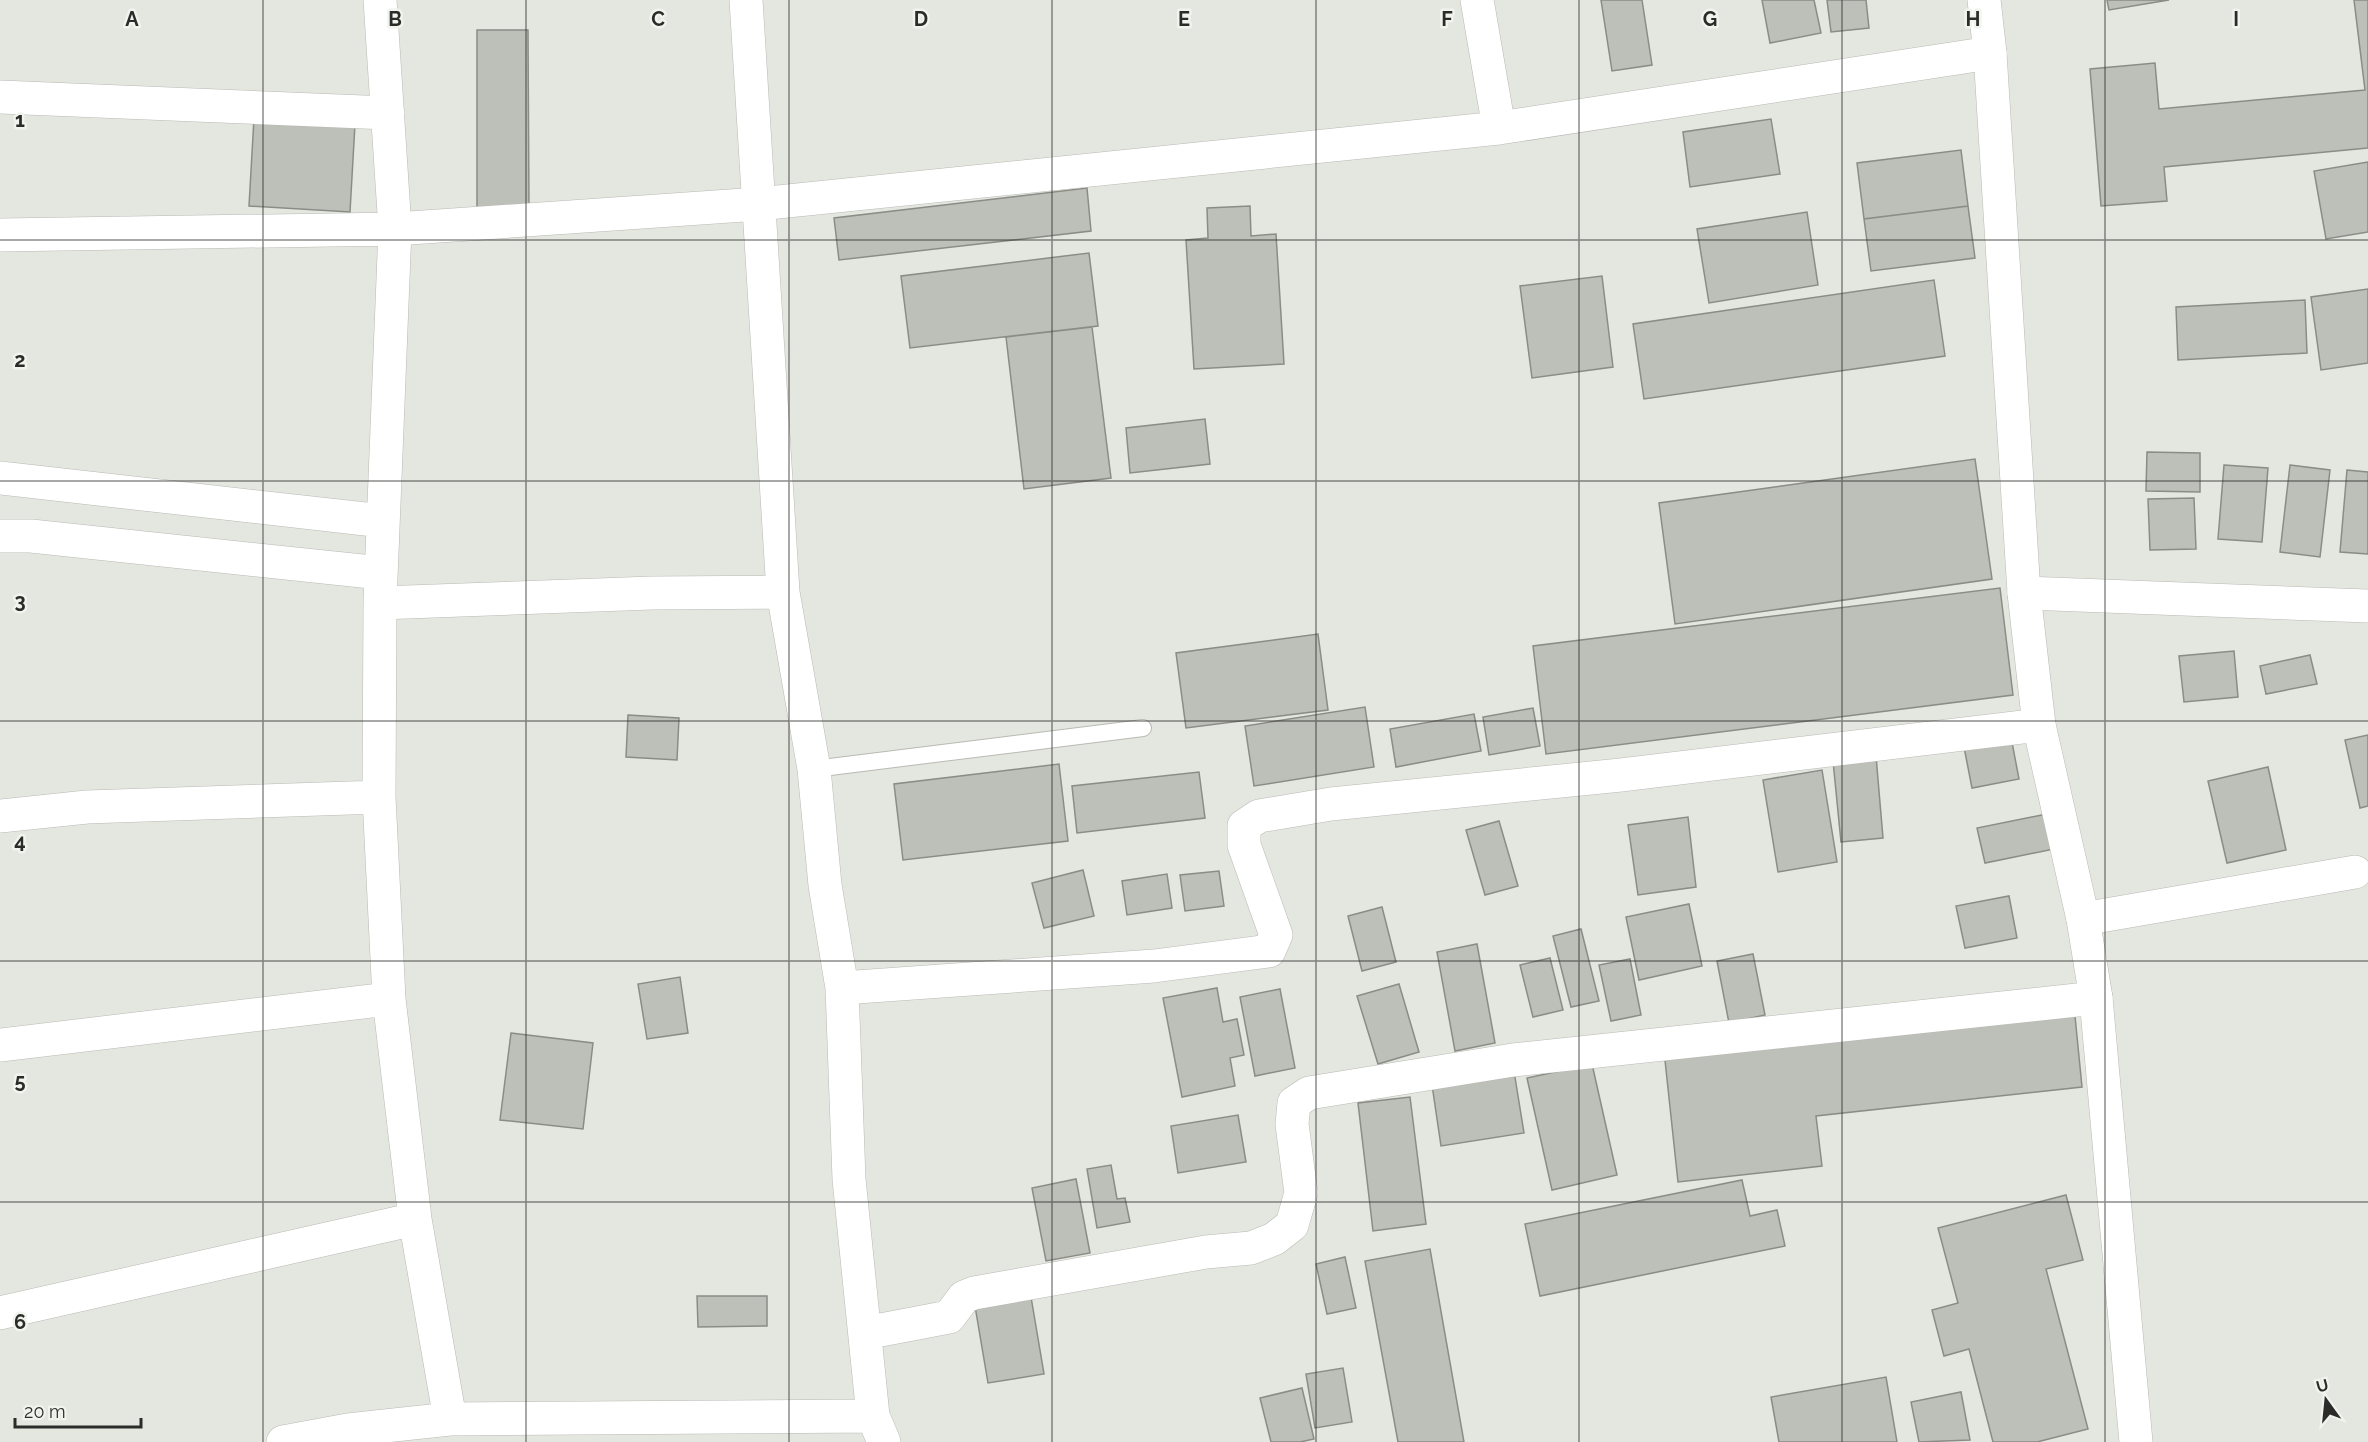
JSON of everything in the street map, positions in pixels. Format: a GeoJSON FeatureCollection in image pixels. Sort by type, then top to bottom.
{"type":"FeatureCollection","features":[{"type":"Feature","properties":{"kind":"street"},"geometry":{"type":"LineString","coordinates":[[380,0],[395,229],[382,521],[379,797],[389,999],[416,1219],[450,1419]]}},
{"type":"Feature","properties":{"kind":"street"},"geometry":{"type":"LineString","coordinates":[[283,1442],[348,1430],[450,1419],[879,1429],[865,1332],[849,1179],[842,988],[825,885],[814,769],[783,592],[746,0]]}},
{"type":"Feature","properties":{"kind":"street"},"geometry":{"type":"LineString","coordinates":[[1477,0],[1499,128]]}},
{"type":"Feature","properties":{"kind":"street"},"geometry":{"type":"LineString","coordinates":[[1984,0],[1990,53],[2024,593],[2039,725],[2083,919],[2096,998],[2136,1442]]}},
{"type":"Feature","properties":{"kind":"street"},"geometry":{"type":"LineString","coordinates":[[0,235],[395,229],[759,204],[1499,128],[1990,53]]}},
{"type":"Feature","properties":{"kind":"street"},"geometry":{"type":"LineString","coordinates":[[0,97],[387,113]]}},
{"type":"Feature","properties":{"kind":"street"},"geometry":{"type":"LineString","coordinates":[[0,478],[382,521]]}},
{"type":"Feature","properties":{"kind":"street"},"geometry":{"type":"LineString","coordinates":[[0,536],[31,536],[381,588],[652,593],[783,592]]}},
{"type":"Feature","properties":{"kind":"street"},"geometry":{"type":"LineString","coordinates":[[2024,593],[2368,606]]}},
{"type":"Feature","properties":{"kind":"street"},"geometry":{"type":"LineString","coordinates":[[842,988],[1154,966],[1269,951],[1276,935],[1244,845],[1244,826],[1259,816],[1331,804],[1621,775],[2039,725]]}},
{"type":"Feature","properties":{"kind":"street"},"geometry":{"type":"LineString","coordinates":[[0,816],[87,807],[379,797]]}},
{"type":"Feature","properties":{"kind":"street"},"geometry":{"type":"LineString","coordinates":[[2083,919],[2355,872]]}},
{"type":"Feature","properties":{"kind":"street"},"geometry":{"type":"LineString","coordinates":[[865,1332],[949,1317],[964,1297],[974,1293],[1206,1252],[1251,1248],[1274,1239],[1292,1225],[1301,1192],[1293,1113],[1294,1103],[1309,1093],[1513,1060],[2096,998]]}},
{"type":"Feature","properties":{"kind":"street"},"geometry":{"type":"LineString","coordinates":[[0,1045],[389,999]]}},
{"type":"Feature","properties":{"kind":"street"},"geometry":{"type":"LineString","coordinates":[[0,1313],[416,1219]]}},
{"type":"Feature","properties":{"kind":"lane"},"geometry":{"type":"LineString","coordinates":[[814,769],[834,764],[1143,728]]}},
{"type":"Feature","properties":{"kind":"building"},"geometry":{"type":"Polygon","coordinates":[[[1601,0],[1642,0],[1652,65],[1612,71],[1601,0]]]}},
{"type":"Feature","properties":{"kind":"building"},"geometry":{"type":"Polygon","coordinates":[[[1762,0],[1814,0],[1821,33],[1770,43],[1762,0]]]}},
{"type":"Feature","properties":{"kind":"building"},"geometry":{"type":"Polygon","coordinates":[[[1827,0],[1866,0],[1869,28],[1831,32],[1827,0]]]}},
{"type":"Feature","properties":{"kind":"building"},"geometry":{"type":"Polygon","coordinates":[[[2107,0],[2169,0],[2109,10],[2107,0]]]}},
{"type":"Feature","properties":{"kind":"building"},"geometry":{"type":"Polygon","coordinates":[[[2354,0],[2368,0],[2368,148],[2164,167],[2167,201],[2101,206],[2090,69],[2155,63],[2159,109],[2365,90],[2354,0]]]}},
{"type":"Feature","properties":{"kind":"building"},"geometry":{"type":"Polygon","coordinates":[[[477,30],[528,30],[529,210],[477,211],[477,30]]]}},
{"type":"Feature","properties":{"kind":"building"},"geometry":{"type":"Polygon","coordinates":[[[254,118],[355,124],[350,212],[249,206],[254,118]]]}},
{"type":"Feature","properties":{"kind":"building"},"geometry":{"type":"Polygon","coordinates":[[[1771,119],[1780,174],[1690,187],[1683,132],[1771,119]]]}},
{"type":"Feature","properties":{"kind":"building"},"geometry":{"type":"Polygon","coordinates":[[[1961,150],[1968,206],[1864,219],[1857,163],[1961,150]]]}},
{"type":"Feature","properties":{"kind":"building"},"geometry":{"type":"Polygon","coordinates":[[[2368,162],[2368,232],[2326,239],[2314,171],[2368,162]]]}},
{"type":"Feature","properties":{"kind":"building"},"geometry":{"type":"Polygon","coordinates":[[[1087,188],[1091,231],[839,260],[834,218],[1087,188]]]}},
{"type":"Feature","properties":{"kind":"building"},"geometry":{"type":"Polygon","coordinates":[[[1250,206],[1251,236],[1276,234],[1284,364],[1194,369],[1186,240],[1208,238],[1207,208],[1250,206]]]}},
{"type":"Feature","properties":{"kind":"building"},"geometry":{"type":"Polygon","coordinates":[[[1968,206],[1975,258],[1871,271],[1864,219],[1968,206]]]}},
{"type":"Feature","properties":{"kind":"building"},"geometry":{"type":"Polygon","coordinates":[[[1807,212],[1818,285],[1709,303],[1697,229],[1807,212]]]}},
{"type":"Feature","properties":{"kind":"building"},"geometry":{"type":"Polygon","coordinates":[[[1089,253],[1098,326],[910,348],[901,276],[1089,253]]]}},
{"type":"Feature","properties":{"kind":"building"},"geometry":{"type":"Polygon","coordinates":[[[1602,276],[1613,367],[1532,378],[1520,286],[1602,276]]]}},
{"type":"Feature","properties":{"kind":"building"},"geometry":{"type":"Polygon","coordinates":[[[1934,280],[1945,356],[1644,399],[1633,324],[1934,280]]]}},
{"type":"Feature","properties":{"kind":"building"},"geometry":{"type":"Polygon","coordinates":[[[2368,289],[2368,363],[2321,370],[2311,297],[2368,289]]]}},
{"type":"Feature","properties":{"kind":"building"},"geometry":{"type":"Polygon","coordinates":[[[2305,300],[2307,353],[2178,360],[2176,307],[2305,300]]]}},
{"type":"Feature","properties":{"kind":"building"},"geometry":{"type":"Polygon","coordinates":[[[1092,327],[1111,478],[1024,489],[1006,337],[1092,327]]]}},
{"type":"Feature","properties":{"kind":"building"},"geometry":{"type":"Polygon","coordinates":[[[1205,419],[1210,464],[1130,473],[1126,428],[1205,419]]]}},
{"type":"Feature","properties":{"kind":"building"},"geometry":{"type":"Polygon","coordinates":[[[2147,452],[2200,453],[2200,492],[2146,491],[2147,452]]]}},
{"type":"Feature","properties":{"kind":"building"},"geometry":{"type":"Polygon","coordinates":[[[1975,459],[1992,579],[1675,624],[1659,503],[1975,459]]]}},
{"type":"Feature","properties":{"kind":"building"},"geometry":{"type":"Polygon","coordinates":[[[2224,465],[2268,468],[2262,542],[2218,539],[2224,465]]]}},
{"type":"Feature","properties":{"kind":"building"},"geometry":{"type":"Polygon","coordinates":[[[2290,465],[2330,470],[2320,557],[2280,552],[2290,465]]]}},
{"type":"Feature","properties":{"kind":"building"},"geometry":{"type":"Polygon","coordinates":[[[2347,470],[2368,472],[2368,554],[2340,552],[2347,470]]]}},
{"type":"Feature","properties":{"kind":"building"},"geometry":{"type":"Polygon","coordinates":[[[2194,498],[2196,549],[2150,550],[2148,499],[2194,498]]]}},
{"type":"Feature","properties":{"kind":"building"},"geometry":{"type":"Polygon","coordinates":[[[2000,588],[2013,695],[1546,754],[1533,646],[2000,588]]]}},
{"type":"Feature","properties":{"kind":"building"},"geometry":{"type":"Polygon","coordinates":[[[1318,634],[1328,710],[1186,728],[1176,653],[1318,634]]]}},
{"type":"Feature","properties":{"kind":"building"},"geometry":{"type":"Polygon","coordinates":[[[2234,651],[2238,697],[2184,702],[2179,656],[2234,651]]]}},
{"type":"Feature","properties":{"kind":"building"},"geometry":{"type":"Polygon","coordinates":[[[2310,655],[2317,684],[2266,694],[2260,666],[2310,655]]]}},
{"type":"Feature","properties":{"kind":"building"},"geometry":{"type":"Polygon","coordinates":[[[1365,707],[1374,767],[1254,786],[1245,726],[1365,707]]]}},
{"type":"Feature","properties":{"kind":"building"},"geometry":{"type":"Polygon","coordinates":[[[1533,708],[1540,746],[1489,755],[1483,717],[1533,708]]]}},
{"type":"Feature","properties":{"kind":"building"},"geometry":{"type":"Polygon","coordinates":[[[1474,714],[1481,751],[1396,767],[1390,729],[1474,714]]]}},
{"type":"Feature","properties":{"kind":"building"},"geometry":{"type":"Polygon","coordinates":[[[628,715],[679,718],[677,760],[626,757],[628,715]]]}},
{"type":"Feature","properties":{"kind":"building"},"geometry":{"type":"Polygon","coordinates":[[[2010,732],[2019,779],[1972,788],[1963,742],[2010,732]]]}},
{"type":"Feature","properties":{"kind":"building"},"geometry":{"type":"Polygon","coordinates":[[[2368,735],[2368,806],[2360,808],[2345,740],[2368,735]]]}},
{"type":"Feature","properties":{"kind":"building"},"geometry":{"type":"Polygon","coordinates":[[[1876,756],[1883,838],[1841,842],[1833,761],[1876,756]]]}},
{"type":"Feature","properties":{"kind":"building"},"geometry":{"type":"Polygon","coordinates":[[[1059,764],[1068,841],[903,860],[894,784],[1059,764]]]}},
{"type":"Feature","properties":{"kind":"building"},"geometry":{"type":"Polygon","coordinates":[[[2268,767],[2286,850],[2227,863],[2208,781],[2268,767]]]}},
{"type":"Feature","properties":{"kind":"building"},"geometry":{"type":"Polygon","coordinates":[[[1822,770],[1837,862],[1778,872],[1763,780],[1822,770]]]}},
{"type":"Feature","properties":{"kind":"building"},"geometry":{"type":"Polygon","coordinates":[[[1199,772],[1205,818],[1077,833],[1072,786],[1199,772]]]}},
{"type":"Feature","properties":{"kind":"building"},"geometry":{"type":"Polygon","coordinates":[[[2052,813],[2059,848],[1985,863],[1977,828],[2052,813]]]}},
{"type":"Feature","properties":{"kind":"building"},"geometry":{"type":"Polygon","coordinates":[[[1688,817],[1696,887],[1638,895],[1628,825],[1688,817]]]}},
{"type":"Feature","properties":{"kind":"building"},"geometry":{"type":"Polygon","coordinates":[[[1499,821],[1518,886],[1485,895],[1466,830],[1499,821]]]}},
{"type":"Feature","properties":{"kind":"building"},"geometry":{"type":"Polygon","coordinates":[[[1083,870],[1094,916],[1044,928],[1032,883],[1083,870]]]}},
{"type":"Feature","properties":{"kind":"building"},"geometry":{"type":"Polygon","coordinates":[[[1219,871],[1224,906],[1185,911],[1180,875],[1219,871]]]}},
{"type":"Feature","properties":{"kind":"building"},"geometry":{"type":"Polygon","coordinates":[[[1167,874],[1172,908],[1127,915],[1122,881],[1167,874]]]}},
{"type":"Feature","properties":{"kind":"building"},"geometry":{"type":"Polygon","coordinates":[[[2009,896],[2017,938],[1965,948],[1956,906],[2009,896]]]}},
{"type":"Feature","properties":{"kind":"building"},"geometry":{"type":"Polygon","coordinates":[[[1689,904],[1702,966],[1639,980],[1626,917],[1689,904]]]}},
{"type":"Feature","properties":{"kind":"building"},"geometry":{"type":"Polygon","coordinates":[[[1382,907],[1396,962],[1362,971],[1348,916],[1382,907]]]}},
{"type":"Feature","properties":{"kind":"building"},"geometry":{"type":"Polygon","coordinates":[[[1581,929],[1599,1001],[1571,1007],[1553,936],[1581,929]]]}},
{"type":"Feature","properties":{"kind":"building"},"geometry":{"type":"Polygon","coordinates":[[[1477,944],[1495,1043],[1455,1051],[1437,952],[1477,944]]]}},
{"type":"Feature","properties":{"kind":"building"},"geometry":{"type":"Polygon","coordinates":[[[1753,954],[1765,1015],[1729,1023],[1717,961],[1753,954]]]}},
{"type":"Feature","properties":{"kind":"building"},"geometry":{"type":"Polygon","coordinates":[[[1550,958],[1563,1010],[1533,1017],[1520,965],[1550,958]]]}},
{"type":"Feature","properties":{"kind":"building"},"geometry":{"type":"Polygon","coordinates":[[[1630,959],[1641,1015],[1611,1021],[1599,965],[1630,959]]]}},
{"type":"Feature","properties":{"kind":"building"},"geometry":{"type":"Polygon","coordinates":[[[680,977],[688,1033],[647,1039],[638,984],[680,977]]]}},
{"type":"Feature","properties":{"kind":"building"},"geometry":{"type":"Polygon","coordinates":[[[1399,984],[1419,1052],[1378,1064],[1357,996],[1399,984]]]}},
{"type":"Feature","properties":{"kind":"building"},"geometry":{"type":"Polygon","coordinates":[[[1217,988],[1223,1022],[1237,1019],[1244,1055],[1230,1058],[1235,1086],[1182,1097],[1163,998],[1217,988]]]}},
{"type":"Feature","properties":{"kind":"building"},"geometry":{"type":"Polygon","coordinates":[[[1280,989],[1295,1068],[1255,1076],[1240,997],[1280,989]]]}},
{"type":"Feature","properties":{"kind":"building"},"geometry":{"type":"Polygon","coordinates":[[[2074,1006],[2082,1087],[1816,1116],[1822,1166],[1678,1182],[1664,1051],[2074,1006]]]}},
{"type":"Feature","properties":{"kind":"building"},"geometry":{"type":"Polygon","coordinates":[[[511,1033],[593,1043],[583,1129],[500,1120],[511,1033]]]}},
{"type":"Feature","properties":{"kind":"building"},"geometry":{"type":"Polygon","coordinates":[[[1592,1064],[1617,1175],[1552,1190],[1527,1078],[1592,1064]]]}},
{"type":"Feature","properties":{"kind":"building"},"geometry":{"type":"Polygon","coordinates":[[[1513,1065],[1524,1133],[1441,1146],[1431,1078],[1513,1065]]]}},
{"type":"Feature","properties":{"kind":"building"},"geometry":{"type":"Polygon","coordinates":[[[1410,1097],[1426,1224],[1373,1231],[1358,1103],[1410,1097]]]}},
{"type":"Feature","properties":{"kind":"building"},"geometry":{"type":"Polygon","coordinates":[[[1238,1115],[1246,1162],[1178,1173],[1171,1126],[1238,1115]]]}},
{"type":"Feature","properties":{"kind":"building"},"geometry":{"type":"Polygon","coordinates":[[[1111,1165],[1117,1199],[1125,1198],[1130,1222],[1097,1228],[1087,1169],[1111,1165]]]}},
{"type":"Feature","properties":{"kind":"building"},"geometry":{"type":"Polygon","coordinates":[[[1076,1179],[1090,1253],[1046,1261],[1032,1188],[1076,1179]]]}},
{"type":"Feature","properties":{"kind":"building"},"geometry":{"type":"Polygon","coordinates":[[[1742,1180],[1750,1216],[1777,1210],[1785,1246],[1540,1296],[1525,1224],[1742,1180]]]}},
{"type":"Feature","properties":{"kind":"building"},"geometry":{"type":"Polygon","coordinates":[[[2066,1195],[2083,1260],[2046,1269],[2088,1429],[2037,1442],[1993,1442],[1969,1349],[1944,1356],[1932,1310],[1958,1303],[1938,1228],[2066,1195]]]}},
{"type":"Feature","properties":{"kind":"building"},"geometry":{"type":"Polygon","coordinates":[[[1430,1249],[1464,1442],[1398,1442],[1365,1261],[1430,1249]]]}},
{"type":"Feature","properties":{"kind":"building"},"geometry":{"type":"Polygon","coordinates":[[[1345,1257],[1356,1308],[1327,1314],[1316,1264],[1345,1257]]]}},
{"type":"Feature","properties":{"kind":"building"},"geometry":{"type":"Polygon","coordinates":[[[697,1296],[767,1296],[767,1326],[698,1327],[697,1296]]]}},
{"type":"Feature","properties":{"kind":"building"},"geometry":{"type":"Polygon","coordinates":[[[1031,1297],[1044,1374],[988,1383],[975,1306],[1031,1297]]]}},
{"type":"Feature","properties":{"kind":"building"},"geometry":{"type":"Polygon","coordinates":[[[1343,1368],[1352,1422],[1315,1428],[1306,1374],[1343,1368]]]}},
{"type":"Feature","properties":{"kind":"building"},"geometry":{"type":"Polygon","coordinates":[[[1886,1377],[1897,1442],[1779,1442],[1771,1397],[1886,1377]]]}},
{"type":"Feature","properties":{"kind":"building"},"geometry":{"type":"Polygon","coordinates":[[[1302,1388],[1314,1439],[1300,1442],[1271,1442],[1260,1398],[1302,1388]]]}},
{"type":"Feature","properties":{"kind":"building"},"geometry":{"type":"Polygon","coordinates":[[[1961,1392],[1970,1440],[1919,1442],[1911,1402],[1961,1392]]]}}]}
